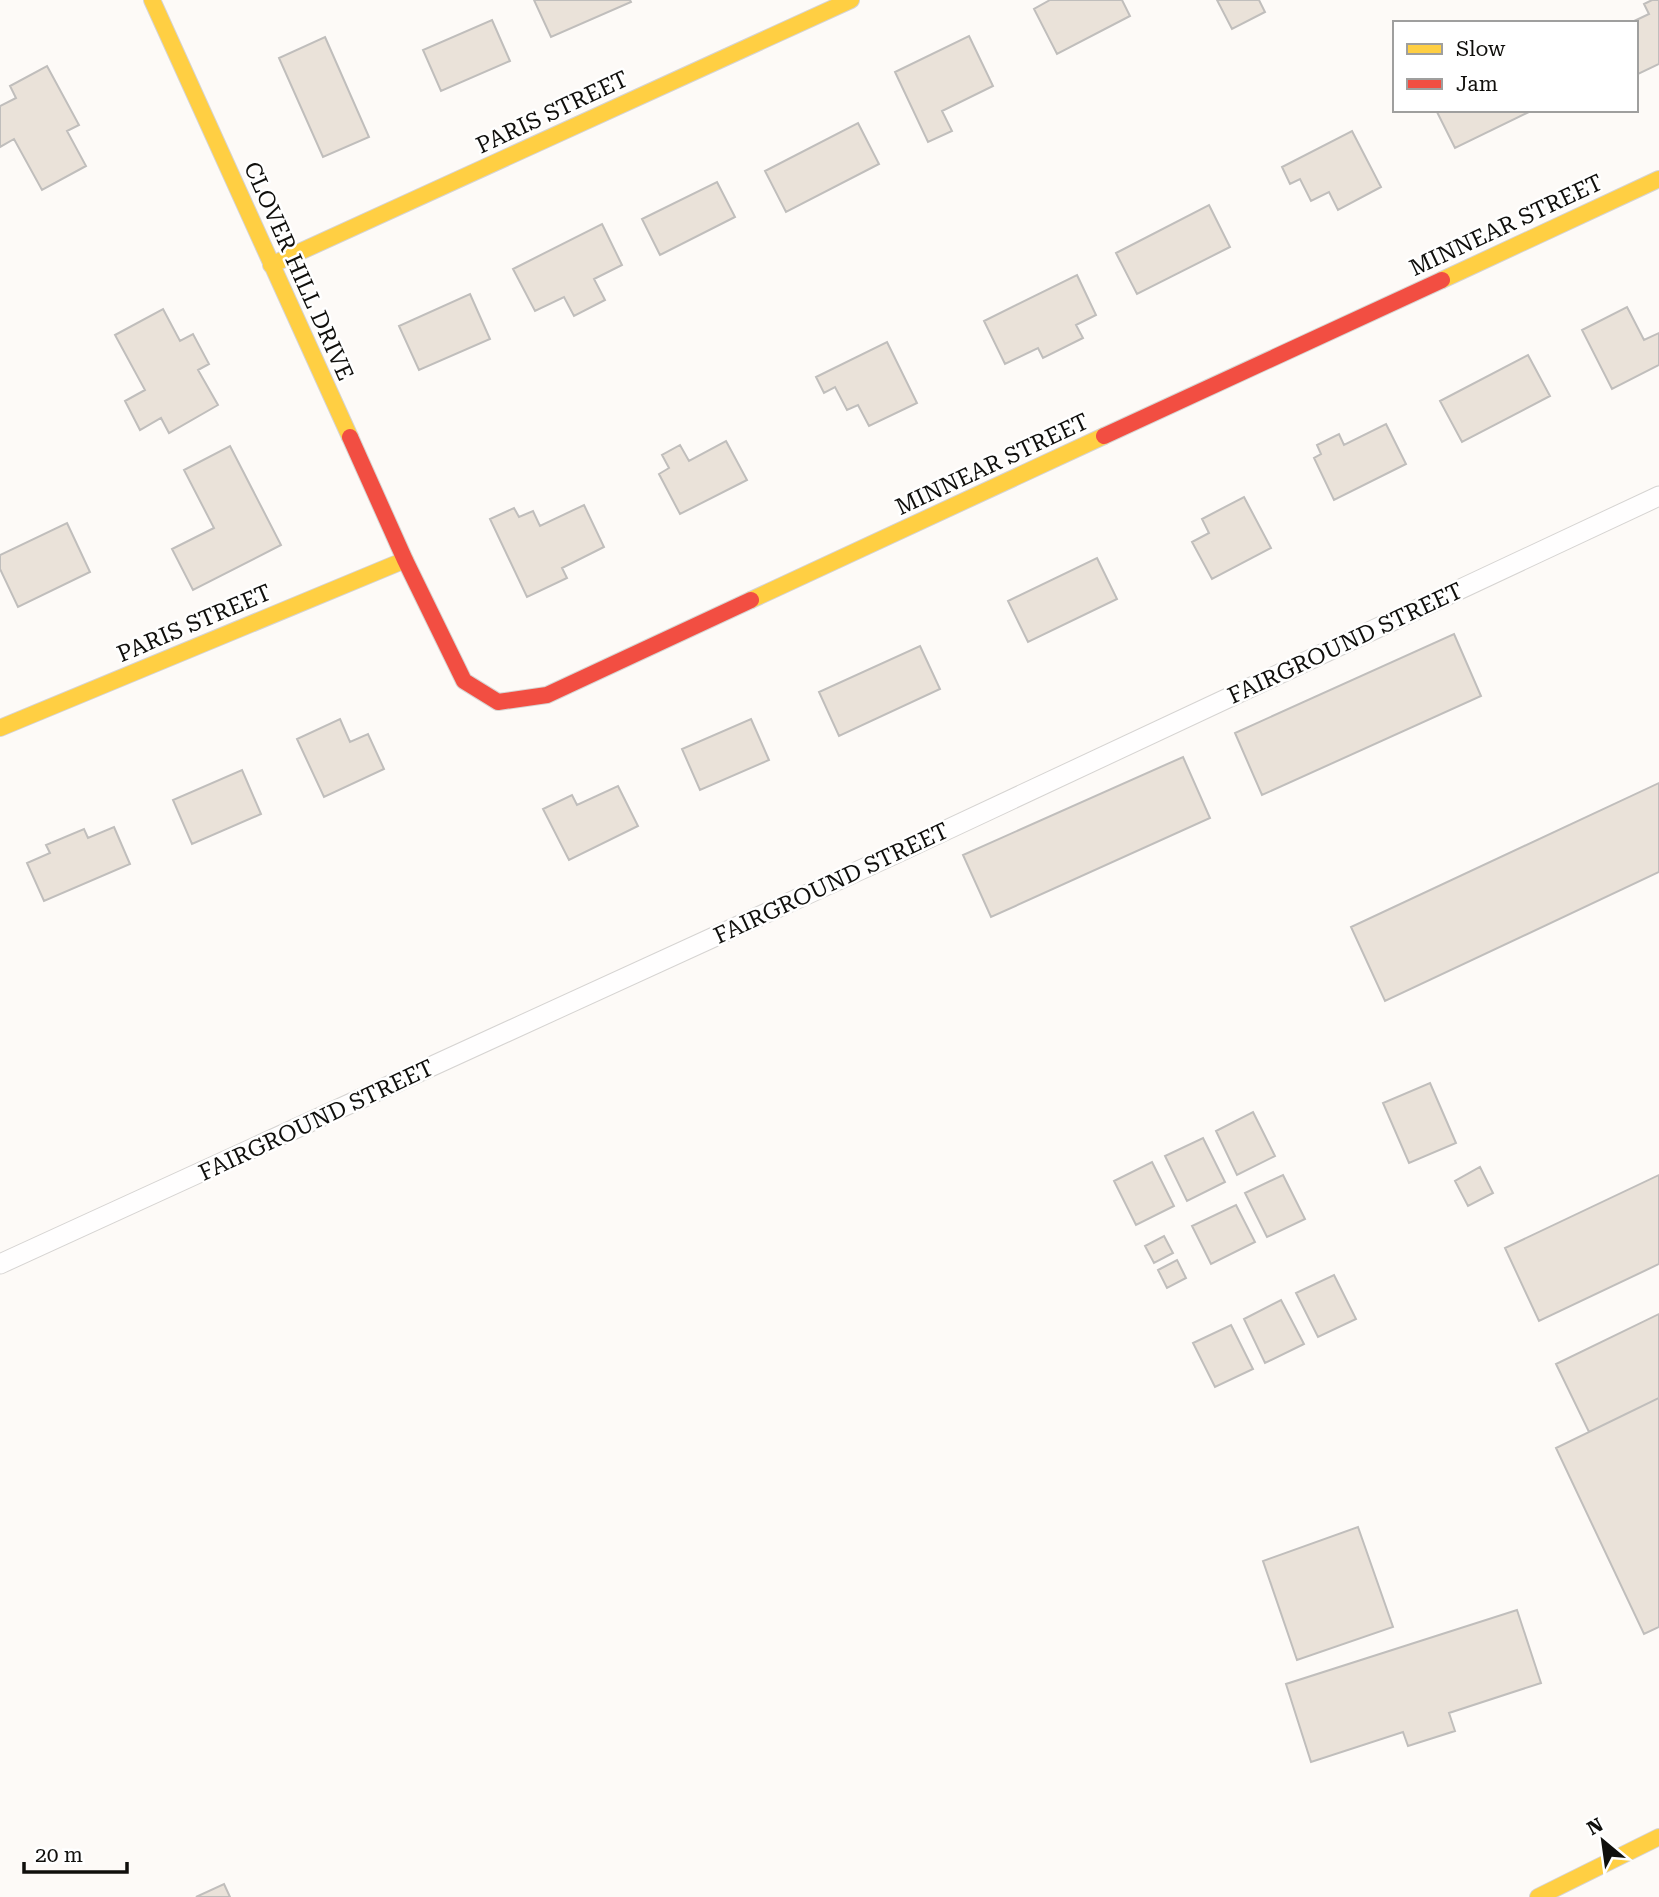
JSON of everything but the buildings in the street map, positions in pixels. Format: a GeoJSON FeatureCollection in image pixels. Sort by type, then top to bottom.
{"type":"FeatureCollection","features":[{"type":"Feature","properties":{"kind":"street","name":"CLOVER HILL DRIVE"},"geometry":{"type":"LineString","coordinates":[[152,0],[405,560]]}},
{"type":"Feature","properties":{"kind":"street","name":"PARIS STREET"},"geometry":{"type":"LineString","coordinates":[[271,265],[851,0]]}},
{"type":"Feature","properties":{"kind":"street","name":"MINNEAR STREET"},"geometry":{"type":"LineString","coordinates":[[405,560],[464,681],[498,702],[547,695],[1659,179]]}},
{"type":"Feature","properties":{"kind":"street","name":"PARIS STREET"},"geometry":{"type":"LineString","coordinates":[[0,728],[405,560]]}},
{"type":"Feature","properties":{"kind":"street"},"geometry":{"type":"LineString","coordinates":[[1538,1897],[1659,1837]]}},
{"type":"Feature","properties":{"kind":"lane","name":"FAIRGROUND STREET"},"geometry":{"type":"LineString","coordinates":[[0,1264],[881,861],[1659,496]]}},
{"type":"Feature","properties":{"kind":"traffic: slow"},"geometry":{"type":"LineString","coordinates":[[152,0],[350,437]]}},
{"type":"Feature","properties":{"kind":"traffic: slow"},"geometry":{"type":"LineString","coordinates":[[271,265],[851,0]]}},
{"type":"Feature","properties":{"kind":"traffic: slow"},"geometry":{"type":"LineString","coordinates":[[1442,280],[1659,179]]}},
{"type":"Feature","properties":{"kind":"traffic: slow"},"geometry":{"type":"LineString","coordinates":[[751,600],[1104,436]]}},
{"type":"Feature","properties":{"kind":"traffic: slow"},"geometry":{"type":"LineString","coordinates":[[0,728],[405,560]]}},
{"type":"Feature","properties":{"kind":"traffic: slow"},"geometry":{"type":"LineString","coordinates":[[1538,1897],[1659,1837]]}},
{"type":"Feature","properties":{"kind":"traffic: jam"},"geometry":{"type":"LineString","coordinates":[[1104,436],[1442,280]]}},
{"type":"Feature","properties":{"kind":"traffic: jam"},"geometry":{"type":"LineString","coordinates":[[350,437],[405,560],[464,681],[498,702],[547,695],[751,600]]}}]}
